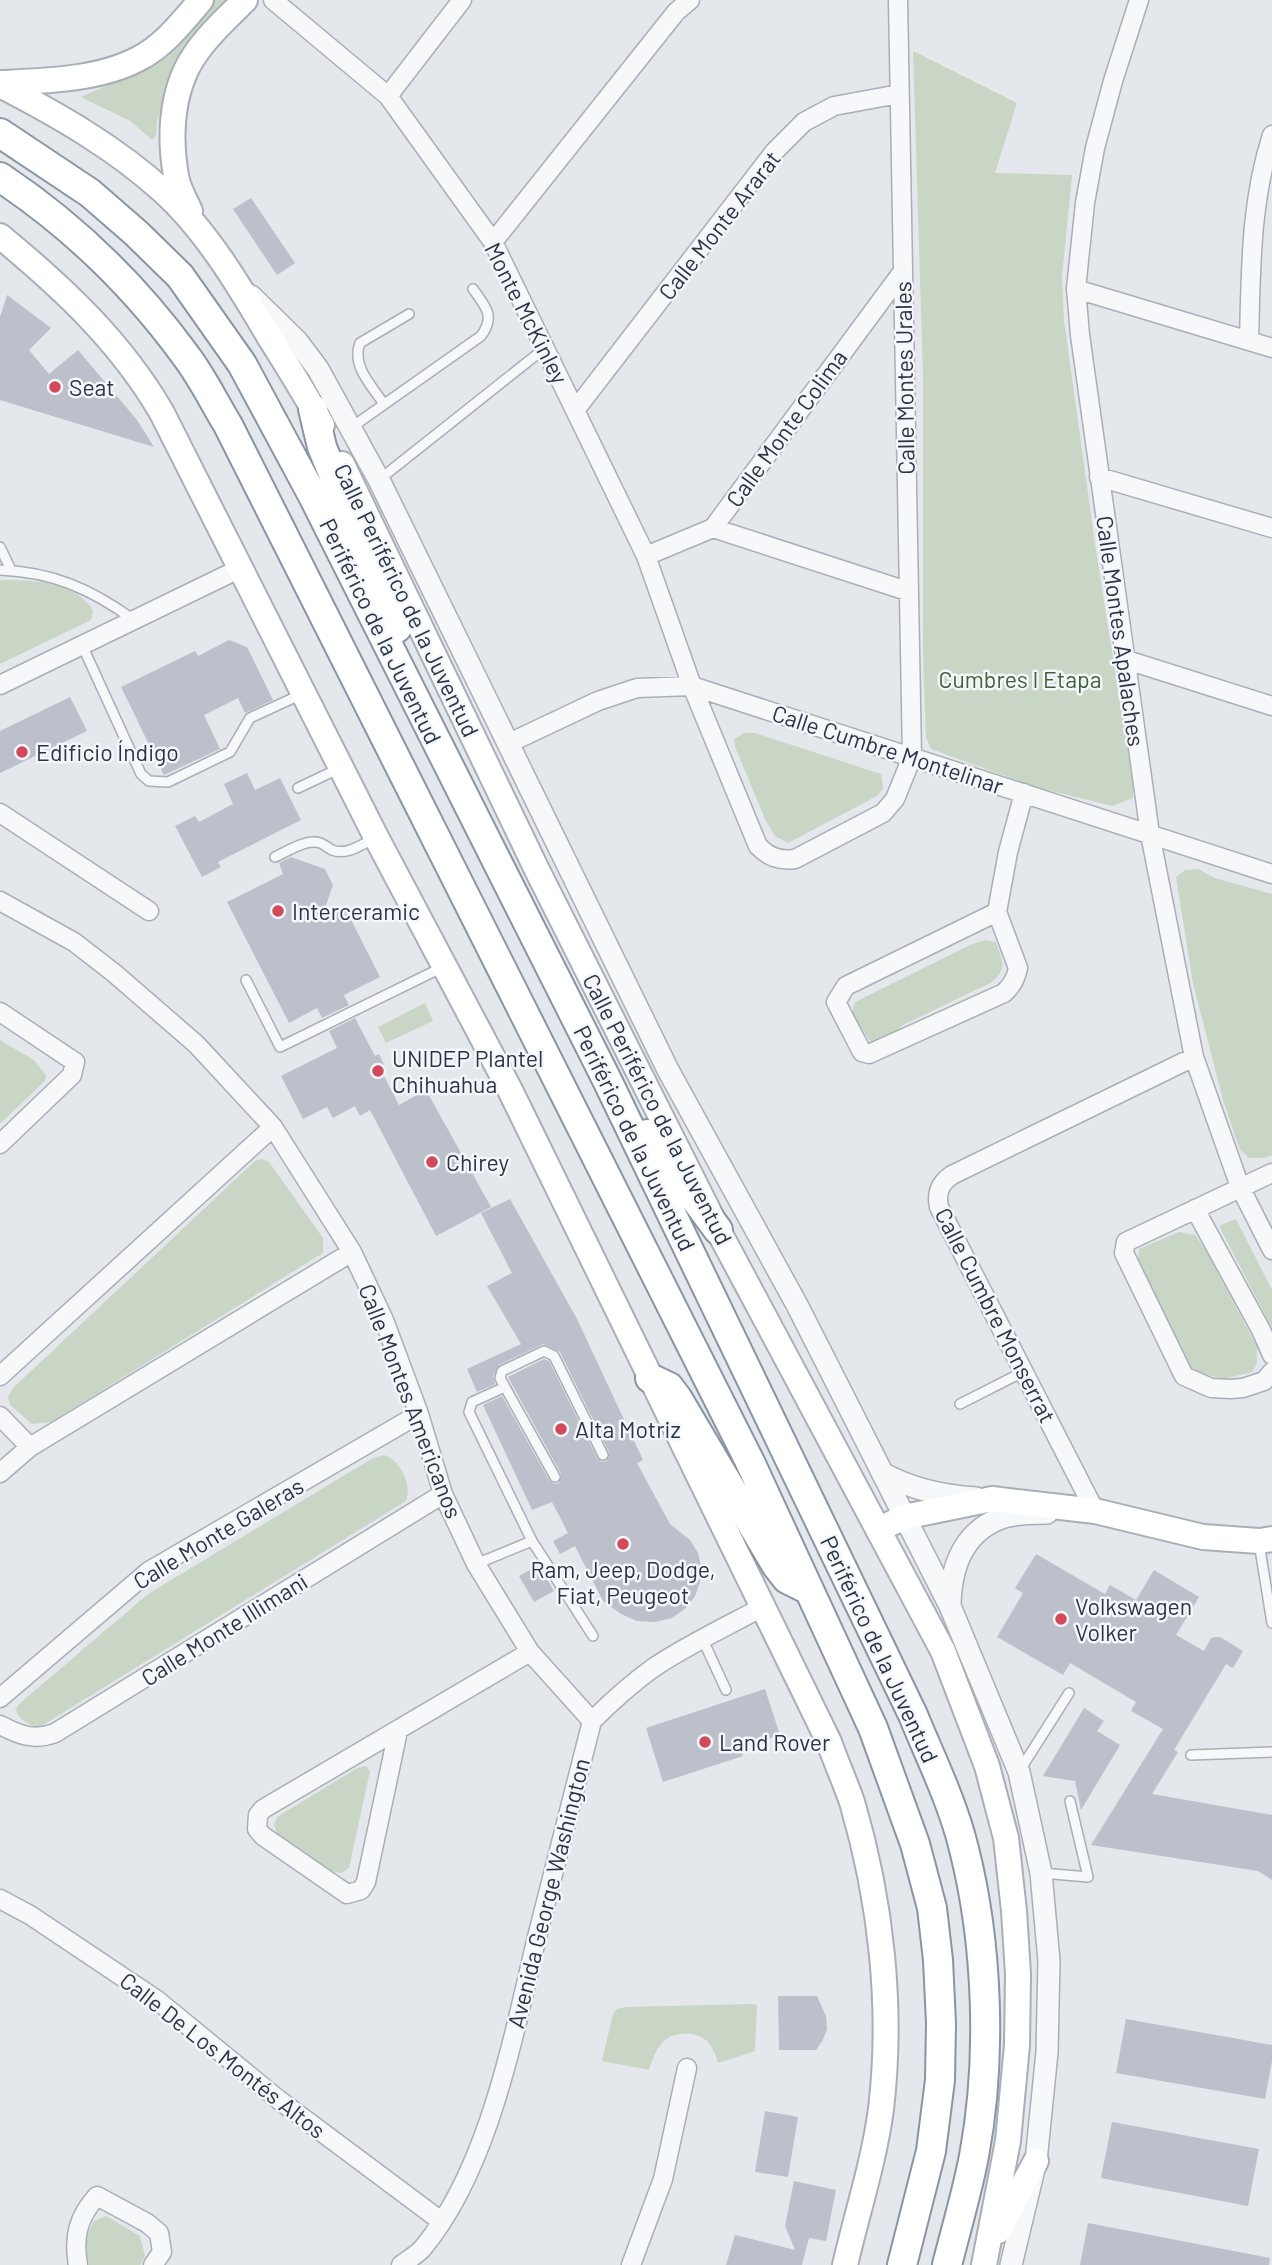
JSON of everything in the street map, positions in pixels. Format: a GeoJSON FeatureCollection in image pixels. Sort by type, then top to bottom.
{"type":"FeatureCollection","features":[{"type":"Feature","properties":{"kind":"highway","name":"Periférico de la Juventud"},"geometry":{"type":"LineString","coordinates":[[0,133],[90,193],[127,225],[180,276],[242,364],[313,496],[607,1080],[913,1715],[949,1803],[964,1849],[976,1912],[983,1972],[982,2095],[974,2156],[947,2265]]}},
{"type":"Feature","properties":{"kind":"highway","name":"Periférico de la Juventud"},"geometry":{"type":"LineString","coordinates":[[0,177],[62,223],[109,265],[156,317],[188,358],[228,425],[750,1462],[873,1727],[915,1844],[932,1908],[938,1960],[940,2080],[931,2151],[902,2265]]}},
{"type":"Feature","properties":{"kind":"highway"},"geometry":{"type":"LineString","coordinates":[[313,409],[322,447],[391,611],[440,750]]}},
{"type":"Feature","properties":{"kind":"highway"},"geometry":{"type":"LineString","coordinates":[[607,1080],[718,1230]]}},
{"type":"Feature","properties":{"kind":"highway"},"geometry":{"type":"LineString","coordinates":[[650,1378],[668,1387],[678,1399],[776,1565],[787,1579],[811,1591]]}},
{"type":"Feature","properties":{"kind":"main road"},"geometry":{"type":"LineString","coordinates":[[0,84],[49,81],[95,74],[138,59],[172,34],[201,0]]}},
{"type":"Feature","properties":{"kind":"main road"},"geometry":{"type":"LineString","coordinates":[[196,228],[177,178],[173,134],[175,101],[187,69],[209,36],[245,0]]}},
{"type":"Feature","properties":{"kind":"main road","name":"Calle Periférico de la Juventud"},"geometry":{"type":"LineString","coordinates":[[0,84],[56,114],[113,151],[166,193],[239,285],[313,409],[410,603],[537,870],[718,1230],[943,1651],[987,1766],[1006,1838],[1014,1911],[1018,1974],[1017,2045],[1008,2141],[985,2259]]}},
{"type":"Feature","properties":{"kind":"main road"},"geometry":{"type":"LineString","coordinates":[[0,236],[95,321],[144,383],[162,413],[376,837],[510,1090],[761,1608],[829,1742],[851,1801],[870,1873],[885,1992],[881,2111],[845,2265]]}},
{"type":"Feature","properties":{"kind":"main road"},"geometry":{"type":"LineString","coordinates":[[878,1530],[904,1517],[992,1499],[1095,1511],[1203,1537],[1266,1540]]}},
{"type":"Feature","properties":{"kind":"main road"},"geometry":{"type":"LineString","coordinates":[[985,2259],[1036,2161]]}},
{"type":"Feature","properties":{"kind":"street","name":"Monte McKinley"},"geometry":{"type":"LineString","coordinates":[[273,0],[388,96],[493,242],[646,556],[692,686],[758,846],[774,858],[794,859],[883,813],[895,799],[912,757]]}},
{"type":"Feature","properties":{"kind":"street"},"geometry":{"type":"LineString","coordinates":[[388,96],[463,0]]}},
{"type":"Feature","properties":{"kind":"street"},"geometry":{"type":"LineString","coordinates":[[493,242],[676,12],[690,0]]}},
{"type":"Feature","properties":{"kind":"street","name":"Calle Montes Urales"},"geometry":{"type":"LineString","coordinates":[[898,0],[912,757]]}},
{"type":"Feature","properties":{"kind":"street","name":"Calle Montes Apalaches"},"geometry":{"type":"LineString","coordinates":[[1139,0],[1095,149],[1085,203],[1076,289],[1099,477],[1150,834],[1194,1057],[1240,1187],[1272,1250]]}},
{"type":"Feature","properties":{"kind":"street","name":"Calle Monte Ararat"},"geometry":{"type":"LineString","coordinates":[[576,409],[775,151],[804,122],[834,106],[899,94]]}},
{"type":"Feature","properties":{"kind":"street"},"geometry":{"type":"LineString","coordinates":[[1249,341],[1256,200],[1272,135]]}},
{"type":"Feature","properties":{"kind":"street","name":"Calle Monte Colima"},"geometry":{"type":"LineString","coordinates":[[646,556],[713,528],[903,271]]}},
{"type":"Feature","properties":{"kind":"street"},"geometry":{"type":"LineString","coordinates":[[239,285],[297,341],[318,369],[379,480],[668,1070],[797,1305],[950,1606],[1019,1772],[1041,1873],[1049,1961],[1047,2052],[1036,2161],[1011,2265]]}},
{"type":"Feature","properties":{"kind":"street"},"geometry":{"type":"LineString","coordinates":[[1076,289],[1272,348]]}},
{"type":"Feature","properties":{"kind":"street"},"geometry":{"type":"LineString","coordinates":[[1099,477],[1272,528]]}},
{"type":"Feature","properties":{"kind":"street"},"geometry":{"type":"LineString","coordinates":[[713,528],[907,591]]}},
{"type":"Feature","properties":{"kind":"street"},"geometry":{"type":"LineString","coordinates":[[0,685],[239,569]]}},
{"type":"Feature","properties":{"kind":"street"},"geometry":{"type":"LineString","coordinates":[[410,603],[433,593]]}},
{"type":"Feature","properties":{"kind":"street"},"geometry":{"type":"LineString","coordinates":[[1127,660],[1272,706]]}},
{"type":"Feature","properties":{"kind":"street","name":"Calle Cumbre Montelinar"},"geometry":{"type":"LineString","coordinates":[[506,744],[598,701],[637,688],[692,686],[1272,874]]}},
{"type":"Feature","properties":{"kind":"street"},"geometry":{"type":"LineString","coordinates":[[997,912],[846,986],[841,991],[836,1002],[862,1052],[869,1054],[1004,993],[1017,977],[1018,968],[997,912],[1008,852],[1024,793]]}},
{"type":"Feature","properties":{"kind":"street"},"geometry":{"type":"LineString","coordinates":[[0,813],[149,911]]}},
{"type":"Feature","properties":{"kind":"street","name":"Calle Montes Americanos"},"geometry":{"type":"LineString","coordinates":[[0,901],[74,942],[114,973],[196,1044],[273,1127],[352,1252],[384,1320],[419,1414],[443,1494],[476,1563],[530,1652],[592,1721]]}},
{"type":"Feature","properties":{"kind":"street"},"geometry":{"type":"LineString","coordinates":[[0,1012],[75,1062],[68,1079],[0,1144]]}},
{"type":"Feature","properties":{"kind":"street","name":"Calle Cumbre Monserrat"},"geometry":{"type":"LineString","coordinates":[[1095,1511],[939,1207],[939,1187],[952,1175],[1194,1057]]}},
{"type":"Feature","properties":{"kind":"street"},"geometry":{"type":"LineString","coordinates":[[0,1377],[273,1127]]}},
{"type":"Feature","properties":{"kind":"street"},"geometry":{"type":"LineString","coordinates":[[1272,1173],[1126,1242],[1124,1253],[1184,1376],[1211,1388],[1231,1389],[1264,1381],[1272,1372]]}},
{"type":"Feature","properties":{"kind":"street"},"geometry":{"type":"LineString","coordinates":[[1195,1209],[1272,1355]]}},
{"type":"Feature","properties":{"kind":"street"},"geometry":{"type":"LineString","coordinates":[[0,1473],[30,1447],[352,1252]]}},
{"type":"Feature","properties":{"kind":"street","name":"Calle Monte Galeras"},"geometry":{"type":"LineString","coordinates":[[0,1698],[149,1571],[419,1414]]}},
{"type":"Feature","properties":{"kind":"street"},"geometry":{"type":"LineString","coordinates":[[0,1416],[30,1447]]}},
{"type":"Feature","properties":{"kind":"street"},"geometry":{"type":"LineString","coordinates":[[882,1473],[898,1482],[939,1494],[992,1499]]}},
{"type":"Feature","properties":{"kind":"street","name":"Calle Monte Illimani"},"geometry":{"type":"LineString","coordinates":[[0,1725],[28,1737],[55,1733],[443,1494]]}},
{"type":"Feature","properties":{"kind":"street"},"geometry":{"type":"LineString","coordinates":[[950,1606],[953,1572],[960,1553],[971,1538],[987,1526],[1003,1517],[1022,1514],[1095,1511]]}},
{"type":"Feature","properties":{"kind":"street"},"geometry":{"type":"LineString","coordinates":[[592,1721],[622,1692],[654,1667],[702,1638],[761,1608]]}},
{"type":"Feature","properties":{"kind":"street"},"geometry":{"type":"LineString","coordinates":[[398,1731],[366,1882],[361,1890],[347,1894],[263,1836],[257,1829],[258,1815],[263,1809],[530,1652]]}},
{"type":"Feature","properties":{"kind":"street","name":"Avenida George Washington"},"geometry":{"type":"LineString","coordinates":[[419,2258],[468,2174],[491,2116],[592,1721]]}},
{"type":"Feature","properties":{"kind":"street","name":"Calle De Los Montés Altos"},"geometry":{"type":"LineString","coordinates":[[0,1899],[30,1915],[157,2000],[279,2100],[441,2221]]}},
{"type":"Feature","properties":{"kind":"street"},"geometry":{"type":"LineString","coordinates":[[631,2265],[663,2179],[687,2068]]}},
{"type":"Feature","properties":{"kind":"street"},"geometry":{"type":"LineString","coordinates":[[78,2265],[75,2239],[78,2227],[82,2216],[97,2196],[159,2233],[162,2252],[153,2265]]}},
{"type":"Feature","properties":{"kind":"street"},"geometry":{"type":"LineString","coordinates":[[401,2265],[419,2258]]}},
{"type":"Feature","properties":{"kind":"lane"},"geometry":{"type":"LineString","coordinates":[[1,253],[28,259]]}},
{"type":"Feature","properties":{"kind":"lane"},"geometry":{"type":"LineString","coordinates":[[350,428],[481,336],[489,319],[485,307],[473,289]]}},
{"type":"Feature","properties":{"kind":"lane"},"geometry":{"type":"LineString","coordinates":[[384,404],[358,363],[357,352],[360,343],[409,314]]}},
{"type":"Feature","properties":{"kind":"lane"},"geometry":{"type":"LineString","coordinates":[[379,480],[545,348]]}},
{"type":"Feature","properties":{"kind":"lane"},"geometry":{"type":"LineString","coordinates":[[0,547],[11,570]]}},
{"type":"Feature","properties":{"kind":"lane"},"geometry":{"type":"LineString","coordinates":[[0,570],[27,570],[70,581],[134,620]]}},
{"type":"Feature","properties":{"kind":"lane"},"geometry":{"type":"LineString","coordinates":[[82,645],[141,774],[149,781],[169,782],[230,752],[250,718],[303,693]]}},
{"type":"Feature","properties":{"kind":"lane"},"geometry":{"type":"LineString","coordinates":[[298,788],[341,767]]}},
{"type":"Feature","properties":{"kind":"lane"},"geometry":{"type":"LineString","coordinates":[[275,857],[312,842],[320,842],[332,850],[343,852],[376,837]]}},
{"type":"Feature","properties":{"kind":"lane"},"geometry":{"type":"LineString","coordinates":[[246,980],[280,1047],[445,966]]}},
{"type":"Feature","properties":{"kind":"lane"},"geometry":{"type":"LineString","coordinates":[[555,1477],[500,1378],[502,1371],[544,1351],[551,1353],[603,1455]]}},
{"type":"Feature","properties":{"kind":"lane"},"geometry":{"type":"LineString","coordinates":[[960,1404],[1023,1372]]}},
{"type":"Feature","properties":{"kind":"lane"},"geometry":{"type":"LineString","coordinates":[[505,1387],[472,1402],[468,1412],[532,1541],[593,1636]]}},
{"type":"Feature","properties":{"kind":"lane"},"geometry":{"type":"LineString","coordinates":[[1266,1540],[1272,1623]]}},
{"type":"Feature","properties":{"kind":"lane"},"geometry":{"type":"LineString","coordinates":[[476,1563],[532,1541]]}},
{"type":"Feature","properties":{"kind":"lane"},"geometry":{"type":"LineString","coordinates":[[702,1638],[726,1690]]}},
{"type":"Feature","properties":{"kind":"lane"},"geometry":{"type":"LineString","coordinates":[[1019,1772],[1069,1693]]}},
{"type":"Feature","properties":{"kind":"lane"},"geometry":{"type":"LineString","coordinates":[[1191,1755],[1272,1752]]}},
{"type":"Feature","properties":{"kind":"lane"},"geometry":{"type":"LineString","coordinates":[[1041,1873],[1088,1877],[1070,1801]]}},
{"type":"Feature","properties":{"kind":"green space"},"geometry":{"type":"Polygon","coordinates":[[[214,0],[226,0],[227,3],[182,52],[157,121],[156,136],[152,140],[130,121],[81,97],[153,65],[214,0]]]}},
{"type":"Feature","properties":{"kind":"green space","name":"Cumbres I Etapa"},"geometry":{"type":"Polygon","coordinates":[[[913,51],[1017,103],[995,173],[1072,175],[1062,277],[1064,320],[1095,544],[1133,784],[1133,798],[1112,806],[1032,786],[931,749],[926,737],[923,654],[923,375],[913,51]]]}},
{"type":"Feature","properties":{"kind":"green space"},"geometry":{"type":"Polygon","coordinates":[[[0,580],[38,582],[64,588],[85,600],[93,610],[91,620],[0,664],[0,580]]]}},
{"type":"Feature","properties":{"kind":"green space"},"geometry":{"type":"Polygon","coordinates":[[[744,733],[755,733],[881,774],[883,788],[877,796],[788,843],[775,836],[766,821],[735,747],[734,739],[744,733]]]}},
{"type":"Feature","properties":{"kind":"green space"},"geometry":{"type":"Polygon","coordinates":[[[1198,869],[1215,878],[1272,894],[1272,1155],[1264,1158],[1249,1158],[1240,1150],[1223,1100],[1193,983],[1176,877],[1185,870],[1198,869]]]}},
{"type":"Feature","properties":{"kind":"green space"},"geometry":{"type":"Polygon","coordinates":[[[985,940],[996,942],[1002,959],[1002,968],[992,982],[901,1026],[889,1040],[870,1042],[852,1013],[855,1002],[985,940]]]}},
{"type":"Feature","properties":{"kind":"green space"},"geometry":{"type":"Polygon","coordinates":[[[425,1003],[433,1021],[386,1043],[378,1027],[425,1003]]]}},
{"type":"Feature","properties":{"kind":"green space"},"geometry":{"type":"Polygon","coordinates":[[[0,1040],[34,1060],[46,1075],[45,1081],[0,1124],[0,1040]]]}},
{"type":"Feature","properties":{"kind":"green space"},"geometry":{"type":"Polygon","coordinates":[[[262,1159],[269,1162],[323,1238],[323,1253],[51,1422],[32,1424],[10,1405],[8,1397],[13,1388],[255,1161],[262,1159]]]}},
{"type":"Feature","properties":{"kind":"green space"},"geometry":{"type":"Polygon","coordinates":[[[1236,1219],[1272,1290],[1272,1328],[1219,1226],[1236,1219]]]}},
{"type":"Feature","properties":{"kind":"green space"},"geometry":{"type":"Polygon","coordinates":[[[1179,1232],[1195,1235],[1205,1249],[1257,1347],[1257,1363],[1252,1372],[1224,1379],[1192,1371],[1181,1354],[1137,1265],[1139,1249],[1179,1232]]]}},
{"type":"Feature","properties":{"kind":"green space"},"geometry":{"type":"Polygon","coordinates":[[[384,1455],[395,1462],[404,1474],[406,1501],[38,1728],[19,1716],[16,1710],[18,1705],[148,1594],[373,1458],[384,1455]]]}},
{"type":"Feature","properties":{"kind":"green space"},"geometry":{"type":"Polygon","coordinates":[[[366,1766],[370,1771],[349,1868],[341,1873],[332,1871],[277,1833],[274,1825],[277,1817],[357,1768],[366,1766]]]}},
{"type":"Feature","properties":{"kind":"green space"},"geometry":{"type":"Polygon","coordinates":[[[757,2005],[755,2051],[718,2063],[708,2042],[703,2038],[678,2034],[661,2044],[649,2070],[602,2061],[613,2014],[617,2009],[757,2005]]]}},
{"type":"Feature","properties":{"kind":"green space"},"geometry":{"type":"Polygon","coordinates":[[[106,2216],[140,2236],[145,2256],[140,2265],[89,2265],[83,2243],[94,2221],[106,2216]]]}},
{"type":"Feature","properties":{"kind":"building"},"geometry":{"type":"Polygon","coordinates":[[[251,198],[295,263],[277,275],[233,209],[251,198]]]}},
{"type":"Feature","properties":{"kind":"building","name":"Seat"},"geometry":{"type":"Polygon","coordinates":[[[7,295],[51,328],[29,350],[49,374],[78,350],[137,420],[154,447],[0,400],[0,317],[7,295]]]}},
{"type":"Feature","properties":{"kind":"building"},"geometry":{"type":"Polygon","coordinates":[[[229,640],[247,647],[273,700],[245,713],[238,698],[204,715],[220,749],[164,775],[121,687],[195,651],[198,656],[229,640]]]}},
{"type":"Feature","properties":{"kind":"building","name":"Edificio Índigo"},"geometry":{"type":"Polygon","coordinates":[[[70,697],[87,731],[0,773],[0,731],[70,697]]]}},
{"type":"Feature","properties":{"kind":"building"},"geometry":{"type":"Polygon","coordinates":[[[247,773],[255,790],[280,778],[301,820],[218,862],[221,867],[202,877],[175,826],[195,816],[199,822],[233,804],[224,784],[247,773]]]}},
{"type":"Feature","properties":{"kind":"building"},"geometry":{"type":"Polygon","coordinates":[[[291,857],[325,869],[333,885],[321,920],[345,908],[380,977],[344,995],[349,1005],[322,1018],[317,1008],[289,1023],[227,902],[283,874],[279,863],[291,857]]]}},
{"type":"Feature","properties":{"kind":"building"},"geometry":{"type":"Polygon","coordinates":[[[355,1018],[375,1056],[379,1054],[386,1069],[382,1072],[399,1105],[426,1090],[491,1207],[436,1236],[370,1110],[360,1116],[355,1106],[333,1118],[327,1107],[303,1119],[281,1076],[337,1048],[329,1031],[355,1018]]]}},
{"type":"Feature","properties":{"kind":"building"},"geometry":{"type":"Polygon","coordinates":[[[510,1199],[577,1319],[643,1460],[637,1463],[670,1524],[690,1540],[698,1553],[700,1582],[695,1596],[686,1608],[672,1618],[655,1622],[637,1621],[621,1614],[603,1601],[575,1546],[560,1554],[553,1541],[568,1533],[552,1502],[532,1510],[483,1405],[502,1396],[549,1480],[554,1484],[559,1483],[561,1474],[508,1377],[544,1359],[549,1361],[597,1458],[602,1462],[607,1461],[609,1452],[560,1352],[543,1344],[499,1365],[493,1376],[495,1384],[477,1392],[467,1369],[521,1344],[487,1286],[512,1273],[481,1213],[510,1199]]]}},
{"type":"Feature","properties":{"kind":"building"},"geometry":{"type":"Polygon","coordinates":[[[1036,1554],[1105,1594],[1110,1585],[1136,1600],[1154,1570],[1199,1597],[1176,1635],[1204,1651],[1211,1638],[1220,1637],[1243,1651],[1233,1668],[1226,1664],[1174,1750],[1178,1752],[1152,1794],[1272,1815],[1272,1880],[1258,1871],[1091,1845],[1163,1729],[1131,1711],[1136,1702],[1070,1663],[1063,1675],[997,1637],[1023,1593],[1015,1588],[1036,1554]]]}},
{"type":"Feature","properties":{"kind":"building"},"geometry":{"type":"Polygon","coordinates":[[[539,1565],[554,1591],[534,1602],[519,1576],[539,1565]]]}},
{"type":"Feature","properties":{"kind":"building","name":"Land Rover"},"geometry":{"type":"Polygon","coordinates":[[[765,1689],[780,1735],[740,1748],[743,1756],[663,1782],[646,1728],[765,1689]]]}},
{"type":"Feature","properties":{"kind":"building"},"geometry":{"type":"Polygon","coordinates":[[[1084,1708],[1104,1721],[1097,1731],[1120,1745],[1081,1810],[1075,1781],[1043,1776],[1084,1708]]]}},
{"type":"Feature","properties":{"kind":"building"},"geometry":{"type":"Polygon","coordinates":[[[778,1996],[817,1996],[826,2016],[827,2029],[816,2050],[779,2050],[778,1996]]]}},
{"type":"Feature","properties":{"kind":"building"},"geometry":{"type":"Polygon","coordinates":[[[1126,2019],[1272,2045],[1265,2099],[1116,2073],[1126,2019]]]}},
{"type":"Feature","properties":{"kind":"building"},"geometry":{"type":"Polygon","coordinates":[[[765,2111],[798,2117],[788,2177],[755,2172],[765,2111]]]}},
{"type":"Feature","properties":{"kind":"building"},"geometry":{"type":"Polygon","coordinates":[[[1112,2122],[1259,2149],[1248,2206],[1101,2178],[1112,2122]]]}},
{"type":"Feature","properties":{"kind":"building"},"geometry":{"type":"Polygon","coordinates":[[[794,2181],[836,2190],[826,2241],[809,2238],[802,2265],[726,2265],[735,2235],[795,2250],[785,2226],[794,2181]]]}},
{"type":"Feature","properties":{"kind":"building"},"geometry":{"type":"Polygon","coordinates":[[[1088,2223],[1270,2258],[1269,2265],[1080,2265],[1088,2223]]]}},
{"type":"Feature","properties":{"kind":"place","name":"Seat"},"geometry":{"type":"Point","coordinates":[55,387]}},
{"type":"Feature","properties":{"kind":"place","name":"Edificio Índigo"},"geometry":{"type":"Point","coordinates":[22,752]}},
{"type":"Feature","properties":{"kind":"place","name":"Interceramic"},"geometry":{"type":"Point","coordinates":[278,911]}},
{"type":"Feature","properties":{"kind":"place","name":"UNIDEP Plantel Chihuahua"},"geometry":{"type":"Point","coordinates":[378,1071]}},
{"type":"Feature","properties":{"kind":"place","name":"Chirey"},"geometry":{"type":"Point","coordinates":[432,1162]}},
{"type":"Feature","properties":{"kind":"place","name":"Alta Motriz"},"geometry":{"type":"Point","coordinates":[561,1429]}},
{"type":"Feature","properties":{"kind":"place","name":"Ram, Jeep, Dodge, Fiat, Peugeot"},"geometry":{"type":"Point","coordinates":[623,1544]}},
{"type":"Feature","properties":{"kind":"place","name":"Volkswagen Volker"},"geometry":{"type":"Point","coordinates":[1061,1619]}},
{"type":"Feature","properties":{"kind":"place","name":"Land Rover"},"geometry":{"type":"Point","coordinates":[705,1742]}}]}
